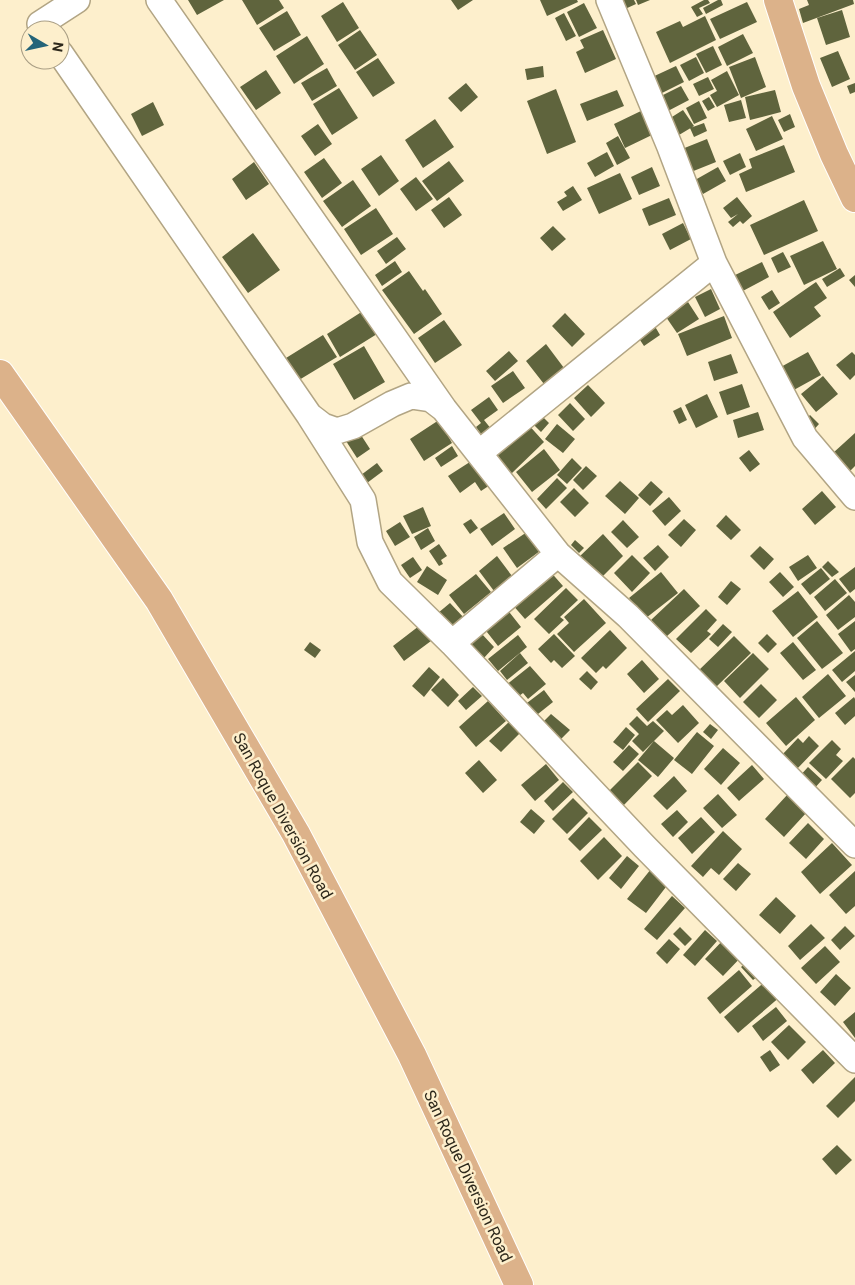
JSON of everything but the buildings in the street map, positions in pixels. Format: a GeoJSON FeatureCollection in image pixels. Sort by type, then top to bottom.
{"type":"FeatureCollection","features":[{"type":"Feature","properties":{"kind":"main road"},"geometry":{"type":"LineString","coordinates":[[778,0],[806,86],[834,154],[855,198]]}},
{"type":"Feature","properties":{"kind":"main road","name":"San Roque Diversion Road"},"geometry":{"type":"LineString","coordinates":[[0,374],[159,600],[296,834],[412,1055],[519,1285]]}},
{"type":"Feature","properties":{"kind":"street"},"geometry":{"type":"LineString","coordinates":[[46,20],[77,0]]}},
{"type":"Feature","properties":{"kind":"street"},"geometry":{"type":"LineString","coordinates":[[159,0],[444,409],[558,554],[628,616],[855,845]]}},
{"type":"Feature","properties":{"kind":"street"},"geometry":{"type":"LineString","coordinates":[[609,0],[670,147],[714,263],[805,438],[855,497]]}},
{"type":"Feature","properties":{"kind":"street"},"geometry":{"type":"LineString","coordinates":[[70,68],[309,415],[363,500],[370,542],[390,582],[452,643],[645,847],[855,1060]]}},
{"type":"Feature","properties":{"kind":"street"},"geometry":{"type":"LineString","coordinates":[[479,453],[714,263]]}},
{"type":"Feature","properties":{"kind":"street"},"geometry":{"type":"LineString","coordinates":[[309,415],[322,426],[337,431],[353,426],[392,404],[411,396],[431,399],[444,409]]}},
{"type":"Feature","properties":{"kind":"street"},"geometry":{"type":"LineString","coordinates":[[452,643],[558,554]]}}]}
